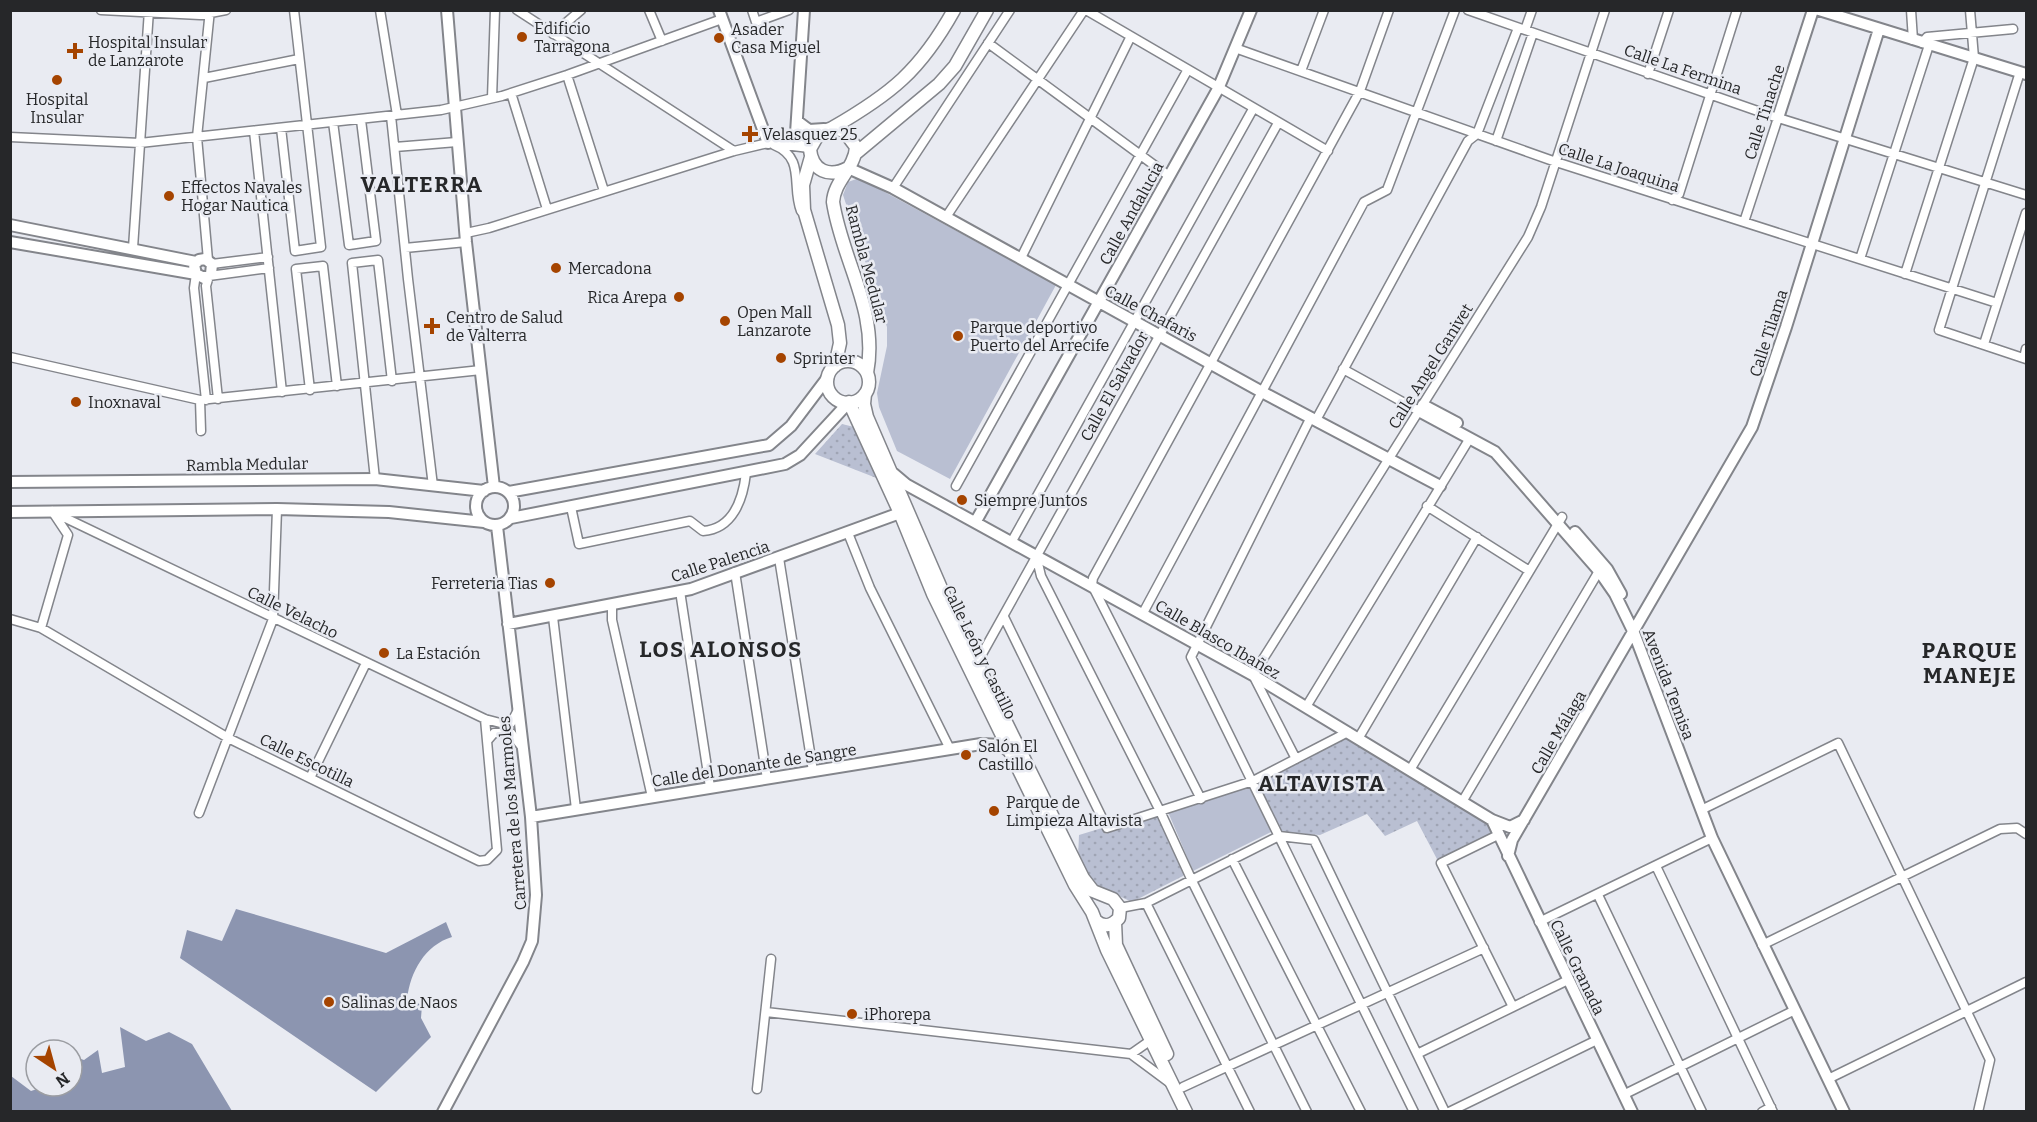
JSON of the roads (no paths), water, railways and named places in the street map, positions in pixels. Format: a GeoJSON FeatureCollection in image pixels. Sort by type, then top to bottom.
{"type":"FeatureCollection","features":[{"type":"Feature","properties":{"kind":"main road"},"geometry":{"type":"LineString","coordinates":[[831,371],[849,361],[863,367],[867,373],[868,387],[865,394],[849,402],[835,398],[830,392],[831,371],[840,343],[838,325],[804,210],[803,184],[814,137],[871,105],[903,81],[927,55],[954,10]]}},
{"type":"Feature","properties":{"kind":"main road"},"geometry":{"type":"LineString","coordinates":[[810,153],[815,165],[826,173],[839,173],[848,168],[855,154],[939,84],[955,66],[987,10]]}},
{"type":"Feature","properties":{"kind":"main road"},"geometry":{"type":"LineString","coordinates":[[828,129],[844,131],[850,136],[855,154]]}},
{"type":"Feature","properties":{"kind":"main road","name":"Rambla Medular"},"geometry":{"type":"LineString","coordinates":[[848,168],[834,191],[833,202],[869,320],[871,355],[867,373]]}},
{"type":"Feature","properties":{"kind":"main road","name":"Calle León y Castillo"},"geometry":{"type":"LineString","coordinates":[[865,394],[864,404],[867,417],[894,474],[940,586],[1083,878],[1093,891],[1103,897]]}},
{"type":"Feature","properties":{"kind":"main road","name":"Calle León y Castillo"},"geometry":{"type":"LineString","coordinates":[[849,402],[900,513],[933,594],[1076,885],[1094,916],[1147,1044],[1195,1112]]}},
{"type":"Feature","properties":{"kind":"main road"},"geometry":{"type":"LineString","coordinates":[[1103,897],[1113,899],[1120,908],[1115,922],[1104,925],[1094,916],[1096,902],[1103,897]]}},
{"type":"Feature","properties":{"kind":"main road","name":"Calle León y Castillo"},"geometry":{"type":"LineString","coordinates":[[1115,922],[1116,945],[1179,1087],[1186,1112]]}},
{"type":"Feature","properties":{"kind":"street"},"geometry":{"type":"LineString","coordinates":[[101,10],[210,13],[226,10]]}},
{"type":"Feature","properties":{"kind":"street"},"geometry":{"type":"LineString","coordinates":[[281,128],[295,251],[321,247],[294,10]]}},
{"type":"Feature","properties":{"kind":"street"},"geometry":{"type":"LineString","coordinates":[[380,10],[394,116],[405,248],[433,486]]}},
{"type":"Feature","properties":{"kind":"street"},"geometry":{"type":"LineString","coordinates":[[447,10],[448,48],[480,370],[489,489],[476,507],[484,522]]}},
{"type":"Feature","properties":{"kind":"street"},"geometry":{"type":"LineString","coordinates":[[492,98],[495,10]]}},
{"type":"Feature","properties":{"kind":"street"},"geometry":{"type":"LineString","coordinates":[[553,34],[580,10]]}},
{"type":"Feature","properties":{"kind":"street"},"geometry":{"type":"LineString","coordinates":[[649,10],[662,41]]}},
{"type":"Feature","properties":{"kind":"street"},"geometry":{"type":"LineString","coordinates":[[752,10],[756,22],[789,10]]}},
{"type":"Feature","properties":{"kind":"street"},"geometry":{"type":"LineString","coordinates":[[804,10],[796,133],[800,142],[810,153]]}},
{"type":"Feature","properties":{"kind":"street"},"geometry":{"type":"LineString","coordinates":[[893,188],[1010,10]]}},
{"type":"Feature","properties":{"kind":"street"},"geometry":{"type":"LineString","coordinates":[[946,217],[1037,78],[1085,10],[1253,110],[1328,151]]}},
{"type":"Feature","properties":{"kind":"street","name":"Calle Andalucia"},"geometry":{"type":"LineString","coordinates":[[976,521],[1218,89],[1251,10]]}},
{"type":"Feature","properties":{"kind":"street"},"geometry":{"type":"LineString","coordinates":[[1301,71],[1324,10]]}},
{"type":"Feature","properties":{"kind":"street"},"geometry":{"type":"LineString","coordinates":[[1201,799],[1092,585],[1093,578],[1213,364],[1360,91],[1389,10]]}},
{"type":"Feature","properties":{"kind":"street"},"geometry":{"type":"LineString","coordinates":[[1143,613],[1364,202],[1387,190],[1455,10]]}},
{"type":"Feature","properties":{"kind":"street","name":"Calle La Fermina"},"geometry":{"type":"LineString","coordinates":[[1468,10],[1778,118],[2026,195]]}},
{"type":"Feature","properties":{"kind":"street"},"geometry":{"type":"LineString","coordinates":[[1496,141],[1532,10]]}},
{"type":"Feature","properties":{"kind":"street","name":"Calle Angel Ganivet"},"geometry":{"type":"LineString","coordinates":[[1253,675],[1536,222],[1605,10]]}},
{"type":"Feature","properties":{"kind":"street"},"geometry":{"type":"LineString","coordinates":[[1648,74],[1669,10]]}},
{"type":"Feature","properties":{"kind":"street"},"geometry":{"type":"LineString","coordinates":[[1672,200],[1679,194],[1737,10]]}},
{"type":"Feature","properties":{"kind":"street","name":"Calle Tinache"},"geometry":{"type":"LineString","coordinates":[[1744,222],[1813,10]]}},
{"type":"Feature","properties":{"kind":"street"},"geometry":{"type":"LineString","coordinates":[[1820,10],[1849,15],[1880,29],[1921,43],[2023,73],[1939,330],[2026,355]]}},
{"type":"Feature","properties":{"kind":"street"},"geometry":{"type":"LineString","coordinates":[[1860,259],[1894,153],[1921,43],[1911,10]]}},
{"type":"Feature","properties":{"kind":"street"},"geometry":{"type":"LineString","coordinates":[[1905,274],[1974,58],[1970,10]]}},
{"type":"Feature","properties":{"kind":"street"},"geometry":{"type":"LineString","coordinates":[[519,11],[734,151]]}},
{"type":"Feature","properties":{"kind":"street"},"geometry":{"type":"LineString","coordinates":[[133,248],[148,12]]}},
{"type":"Feature","properties":{"kind":"street"},"geometry":{"type":"LineString","coordinates":[[210,13],[197,137],[210,262],[213,272],[206,286],[218,399]]}},
{"type":"Feature","properties":{"kind":"street"},"geometry":{"type":"LineString","coordinates":[[10,137],[140,143],[455,108],[567,75],[662,41],[720,15],[768,143],[783,149],[796,164],[796,197],[808,224]]}},
{"type":"Feature","properties":{"kind":"street","name":"Calle Tilama"},"geometry":{"type":"LineString","coordinates":[[1636,629],[1752,427],[1880,29]]}},
{"type":"Feature","properties":{"kind":"street"},"geometry":{"type":"LineString","coordinates":[[1921,43],[1927,37],[2013,29]]}},
{"type":"Feature","properties":{"kind":"street"},"geometry":{"type":"LineString","coordinates":[[1414,1112],[1191,657],[1313,418],[1343,369],[1468,141],[1477,134],[1525,30]]}},
{"type":"Feature","properties":{"kind":"street"},"geometry":{"type":"LineString","coordinates":[[1021,258],[1130,38]]}},
{"type":"Feature","properties":{"kind":"street"},"geometry":{"type":"LineString","coordinates":[[988,43],[1169,176]]}},
{"type":"Feature","properties":{"kind":"street","name":"Calle La Joaquina"},"geometry":{"type":"LineString","coordinates":[[1235,48],[1556,162],[1997,303]]}},
{"type":"Feature","properties":{"kind":"street"},"geometry":{"type":"LineString","coordinates":[[204,78],[299,58]]}},
{"type":"Feature","properties":{"kind":"street"},"geometry":{"type":"LineString","coordinates":[[956,486],[1187,71]]}},
{"type":"Feature","properties":{"kind":"street"},"geometry":{"type":"LineString","coordinates":[[567,75],[604,191]]}},
{"type":"Feature","properties":{"kind":"street"},"geometry":{"type":"LineString","coordinates":[[511,93],[547,209]]}},
{"type":"Feature","properties":{"kind":"street"},"geometry":{"type":"LineString","coordinates":[[1012,541],[1253,110]]}},
{"type":"Feature","properties":{"kind":"street"},"geometry":{"type":"LineString","coordinates":[[333,122],[349,245],[376,241],[360,120]]}},
{"type":"Feature","properties":{"kind":"street"},"geometry":{"type":"LineString","coordinates":[[796,121],[809,130],[828,129]]}},
{"type":"Feature","properties":{"kind":"street","name":"Calle El Salvador"},"geometry":{"type":"LineString","coordinates":[[977,663],[1278,123]]}},
{"type":"Feature","properties":{"kind":"street"},"geometry":{"type":"LineString","coordinates":[[254,131],[282,392]]}},
{"type":"Feature","properties":{"kind":"street"},"geometry":{"type":"LineString","coordinates":[[395,147],[457,142]]}},
{"type":"Feature","properties":{"kind":"street"},"geometry":{"type":"LineString","coordinates":[[405,248],[466,237],[604,191],[734,151],[768,143],[810,153]]}},
{"type":"Feature","properties":{"kind":"street","name":"Calle Chafaris"},"geometry":{"type":"LineString","coordinates":[[848,168],[893,188],[1262,392],[1440,486]]}},
{"type":"Feature","properties":{"kind":"street"},"geometry":{"type":"LineString","coordinates":[[1984,344],[2026,213]]}},
{"type":"Feature","properties":{"kind":"street"},"geometry":{"type":"LineString","coordinates":[[10,225],[196,262],[202,259],[210,262],[268,257]]}},
{"type":"Feature","properties":{"kind":"street"},"geometry":{"type":"LineString","coordinates":[[10,242],[196,274],[204,278],[270,268]]}},
{"type":"Feature","properties":{"kind":"street"},"geometry":{"type":"LineString","coordinates":[[375,479],[363,384],[352,263],[378,260],[392,381]]}},
{"type":"Feature","properties":{"kind":"street"},"geometry":{"type":"LineString","coordinates":[[196,262],[194,288],[203,400],[201,431]]}},
{"type":"Feature","properties":{"kind":"street"},"geometry":{"type":"LineString","coordinates":[[310,390],[296,269],[323,266],[337,386]]}},
{"type":"Feature","properties":{"kind":"street"},"geometry":{"type":"LineString","coordinates":[[10,357],[203,400],[480,370]]}},
{"type":"Feature","properties":{"kind":"street","name":"Avenida Temisa"},"geometry":{"type":"LineString","coordinates":[[1343,369],[1500,448],[1599,571],[1636,629]]}},
{"type":"Feature","properties":{"kind":"street"},"geometry":{"type":"LineString","coordinates":[[489,489],[508,492],[769,445],[784,434],[831,371]]}},
{"type":"Feature","properties":{"kind":"street"},"geometry":{"type":"LineString","coordinates":[[10,512],[277,509],[389,512],[484,522],[497,526],[511,518],[785,464],[800,455],[849,402]]}},
{"type":"Feature","properties":{"kind":"street","name":"Avenida Temisa"},"geometry":{"type":"LineString","coordinates":[[1421,408],[1495,453],[1611,575],[1636,629],[1712,838],[1844,1112]]}},
{"type":"Feature","properties":{"kind":"street"},"geometry":{"type":"LineString","coordinates":[[829,422],[842,416],[850,416],[856,420]]}},
{"type":"Feature","properties":{"kind":"street"},"geometry":{"type":"LineString","coordinates":[[1306,707],[1470,438]]}},
{"type":"Feature","properties":{"kind":"street"},"geometry":{"type":"LineString","coordinates":[[571,507],[579,544],[690,521],[703,531],[713,530],[736,513],[746,473]]}},
{"type":"Feature","properties":{"kind":"street","name":"Calle Blasco Ibañez"},"geometry":{"type":"LineString","coordinates":[[894,474],[906,485],[976,521],[1253,675],[1492,820],[1510,826],[1524,819]]}},
{"type":"Feature","properties":{"kind":"street","name":"Rambla Medular"},"geometry":{"type":"LineString","coordinates":[[10,482],[375,479],[433,486],[489,489]]}},
{"type":"Feature","properties":{"kind":"street"},"geometry":{"type":"LineString","coordinates":[[508,492],[515,507],[511,518]]}},
{"type":"Feature","properties":{"kind":"street"},"geometry":{"type":"LineString","coordinates":[[1427,506],[1528,570]]}},
{"type":"Feature","properties":{"kind":"street"},"geometry":{"type":"LineString","coordinates":[[199,813],[230,739],[273,620],[277,509]]}},
{"type":"Feature","properties":{"kind":"street"},"geometry":{"type":"LineString","coordinates":[[41,628],[68,535],[52,511]]}},
{"type":"Feature","properties":{"kind":"street","name":"Calle Velacho"},"geometry":{"type":"LineString","coordinates":[[52,511],[273,620],[485,719],[504,724],[512,723],[518,710]]}},
{"type":"Feature","properties":{"kind":"street","name":"Calle Palencia"},"geometry":{"type":"LineString","coordinates":[[508,624],[680,591],[779,558],[900,513]]}},
{"type":"Feature","properties":{"kind":"street"},"geometry":{"type":"LineString","coordinates":[[1410,770],[1560,520]]}},
{"type":"Feature","properties":{"kind":"street","name":"Carretera de los Marmoles"},"geometry":{"type":"LineString","coordinates":[[443,1112],[532,941],[536,895],[531,817],[523,748],[516,730],[518,710],[497,526]]}},
{"type":"Feature","properties":{"kind":"street"},"geometry":{"type":"LineString","coordinates":[[848,533],[870,588],[950,749]]}},
{"type":"Feature","properties":{"kind":"street"},"geometry":{"type":"LineString","coordinates":[[1358,739],[1477,537]]}},
{"type":"Feature","properties":{"kind":"street"},"geometry":{"type":"LineString","coordinates":[[1036,555],[1041,576],[1161,811],[1192,880],[1307,1112]]}},
{"type":"Feature","properties":{"kind":"street"},"geometry":{"type":"LineString","coordinates":[[779,558],[813,771]]}},
{"type":"Feature","properties":{"kind":"street"},"geometry":{"type":"LineString","coordinates":[[1462,802],[1599,571]]}},
{"type":"Feature","properties":{"kind":"street"},"geometry":{"type":"LineString","coordinates":[[735,572],[766,779]]}},
{"type":"Feature","properties":{"kind":"street"},"geometry":{"type":"LineString","coordinates":[[680,591],[711,787]]}},
{"type":"Feature","properties":{"kind":"street"},"geometry":{"type":"LineString","coordinates":[[612,605],[612,620],[652,797]]}},
{"type":"Feature","properties":{"kind":"street"},"geometry":{"type":"LineString","coordinates":[[553,617],[576,809]]}},
{"type":"Feature","properties":{"kind":"street"},"geometry":{"type":"LineString","coordinates":[[1004,617],[1107,828],[1253,781],[1348,732]]}},
{"type":"Feature","properties":{"kind":"street","name":"Calle Escotilla"},"geometry":{"type":"LineString","coordinates":[[10,619],[41,628],[230,739],[479,861],[487,860],[497,850],[485,719]]}},
{"type":"Feature","properties":{"kind":"street","name":"Calle Málaga"},"geometry":{"type":"LineString","coordinates":[[1508,856],[1512,840],[1636,629]]}},
{"type":"Feature","properties":{"kind":"street"},"geometry":{"type":"LineString","coordinates":[[310,778],[366,663]]}},
{"type":"Feature","properties":{"kind":"street"},"geometry":{"type":"LineString","coordinates":[[1253,675],[1296,759]]}},
{"type":"Feature","properties":{"kind":"street"},"geometry":{"type":"LineString","coordinates":[[981,744],[996,733],[996,724]]}},
{"type":"Feature","properties":{"kind":"street"},"geometry":{"type":"LineString","coordinates":[[488,740],[494,733],[516,730]]}},
{"type":"Feature","properties":{"kind":"street"},"geometry":{"type":"LineString","coordinates":[[1701,810],[1838,743],[1990,1060],[1978,1112]]}},
{"type":"Feature","properties":{"kind":"street","name":"Calle del Donante de Sangre"},"geometry":{"type":"LineString","coordinates":[[531,817],[981,744],[1001,745],[1010,752]]}},
{"type":"Feature","properties":{"kind":"street","name":"Calle Granada"},"geometry":{"type":"LineString","coordinates":[[1492,820],[1632,1112]]}},
{"type":"Feature","properties":{"kind":"street"},"geometry":{"type":"LineString","coordinates":[[1762,945],[2000,829],[2017,828],[2026,834]]}},
{"type":"Feature","properties":{"kind":"street"},"geometry":{"type":"LineString","coordinates":[[1498,835],[1441,863],[1513,1007]]}},
{"type":"Feature","properties":{"kind":"street"},"geometry":{"type":"LineString","coordinates":[[1120,908],[1146,903],[1279,836],[1314,840],[1445,1112]]}},
{"type":"Feature","properties":{"kind":"street"},"geometry":{"type":"LineString","coordinates":[[1539,922],[1712,838]]}},
{"type":"Feature","properties":{"kind":"street"},"geometry":{"type":"LineString","coordinates":[[1232,859],[1361,1112]]}},
{"type":"Feature","properties":{"kind":"street"},"geometry":{"type":"LineString","coordinates":[[1656,866],[1772,1109],[1762,1112]]}},
{"type":"Feature","properties":{"kind":"street"},"geometry":{"type":"LineString","coordinates":[[1598,894],[1702,1112]]}},
{"type":"Feature","properties":{"kind":"street"},"geometry":{"type":"LineString","coordinates":[[1146,903],[1226,1068],[1250,1112]]}},
{"type":"Feature","properties":{"kind":"street"},"geometry":{"type":"LineString","coordinates":[[766,1012],[1131,1054],[1179,1087],[1226,1068],[1484,948]]}},
{"type":"Feature","properties":{"kind":"street"},"geometry":{"type":"LineString","coordinates":[[757,1089],[771,958]]}},
{"type":"Feature","properties":{"kind":"street"},"geometry":{"type":"LineString","coordinates":[[1417,1054],[1568,980]]}},
{"type":"Feature","properties":{"kind":"street"},"geometry":{"type":"LineString","coordinates":[[1828,1079],[2026,982]]}},
{"type":"Feature","properties":{"kind":"street"},"geometry":{"type":"LineString","coordinates":[[1623,1095],[1795,1011]]}},
{"type":"Feature","properties":{"kind":"street"},"geometry":{"type":"LineString","coordinates":[[1449,1112],[1464,1108],[1597,1040]]}},
{"type":"Feature","properties":{"kind":"street"},"geometry":{"type":"LineString","coordinates":[[1131,1054],[1147,1044]]}},
{"type":"Feature","properties":{"kind":"street"},"geometry":{"type":"LineString","coordinates":[[1145,1064],[1147,1044]]}},
{"type":"Feature","properties":{"kind":"place","name":"Edificio Tarragona"},"geometry":{"type":"Point","coordinates":[522,37]}},
{"type":"Feature","properties":{"kind":"place","name":"Asader Casa Miguel"},"geometry":{"type":"Point","coordinates":[719,38]}},
{"type":"Feature","properties":{"kind":"place","name":"Hospital Insular de Lanzarote"},"geometry":{"type":"Point","coordinates":[75,51]}},
{"type":"Feature","properties":{"kind":"place","name":"Hospital Insular"},"geometry":{"type":"Point","coordinates":[57,80]}},
{"type":"Feature","properties":{"kind":"place","name":"Velasquez 25"},"geometry":{"type":"Point","coordinates":[750,134]}},
{"type":"Feature","properties":{"kind":"place","name":"Effectos Navales Hogar Nautica"},"geometry":{"type":"Point","coordinates":[169,196]}},
{"type":"Feature","properties":{"kind":"place","name":"Mercadona"},"geometry":{"type":"Point","coordinates":[556,268]}},
{"type":"Feature","properties":{"kind":"place","name":"Rica Arepa"},"geometry":{"type":"Point","coordinates":[679,297]}},
{"type":"Feature","properties":{"kind":"place","name":"Open Mall Lanzarote"},"geometry":{"type":"Point","coordinates":[725,321]}},
{"type":"Feature","properties":{"kind":"place","name":"Centro de Salud de Valterra"},"geometry":{"type":"Point","coordinates":[432,326]}},
{"type":"Feature","properties":{"kind":"place","name":"Parque deportivo Puerto del Arrecife"},"geometry":{"type":"Point","coordinates":[958,336]}},
{"type":"Feature","properties":{"kind":"place","name":"Sprinter"},"geometry":{"type":"Point","coordinates":[781,358]}},
{"type":"Feature","properties":{"kind":"place","name":"Inoxnaval"},"geometry":{"type":"Point","coordinates":[76,402]}},
{"type":"Feature","properties":{"kind":"place","name":"Siempre Juntos"},"geometry":{"type":"Point","coordinates":[962,500]}},
{"type":"Feature","properties":{"kind":"place","name":"Ferreteria Tias"},"geometry":{"type":"Point","coordinates":[550,583]}},
{"type":"Feature","properties":{"kind":"place","name":"La Estación"},"geometry":{"type":"Point","coordinates":[384,653]}},
{"type":"Feature","properties":{"kind":"place","name":"Salón El Castillo"},"geometry":{"type":"Point","coordinates":[966,755]}},
{"type":"Feature","properties":{"kind":"place","name":"Parque de Limpieza Altavista"},"geometry":{"type":"Point","coordinates":[994,811]}},
{"type":"Feature","properties":{"kind":"place","name":"Salinas de Naos"},"geometry":{"type":"Point","coordinates":[329,1002]}},
{"type":"Feature","properties":{"kind":"place","name":"iPhorepa"},"geometry":{"type":"Point","coordinates":[852,1014]}},
{"type":"Feature","properties":{"kind":"district","name":"VALTERRA"},"geometry":{"type":"Point","coordinates":[422,184]}},
{"type":"Feature","properties":{"kind":"district","name":"LOS ALONSOS"},"geometry":{"type":"Point","coordinates":[721,649]}},
{"type":"Feature","properties":{"kind":"district","name":"PARQUE MANEJE"},"geometry":{"type":"Point","coordinates":[1970,662]}},
{"type":"Feature","properties":{"kind":"district","name":"ALTAVISTA"},"geometry":{"type":"Point","coordinates":[1322,783]}}]}
